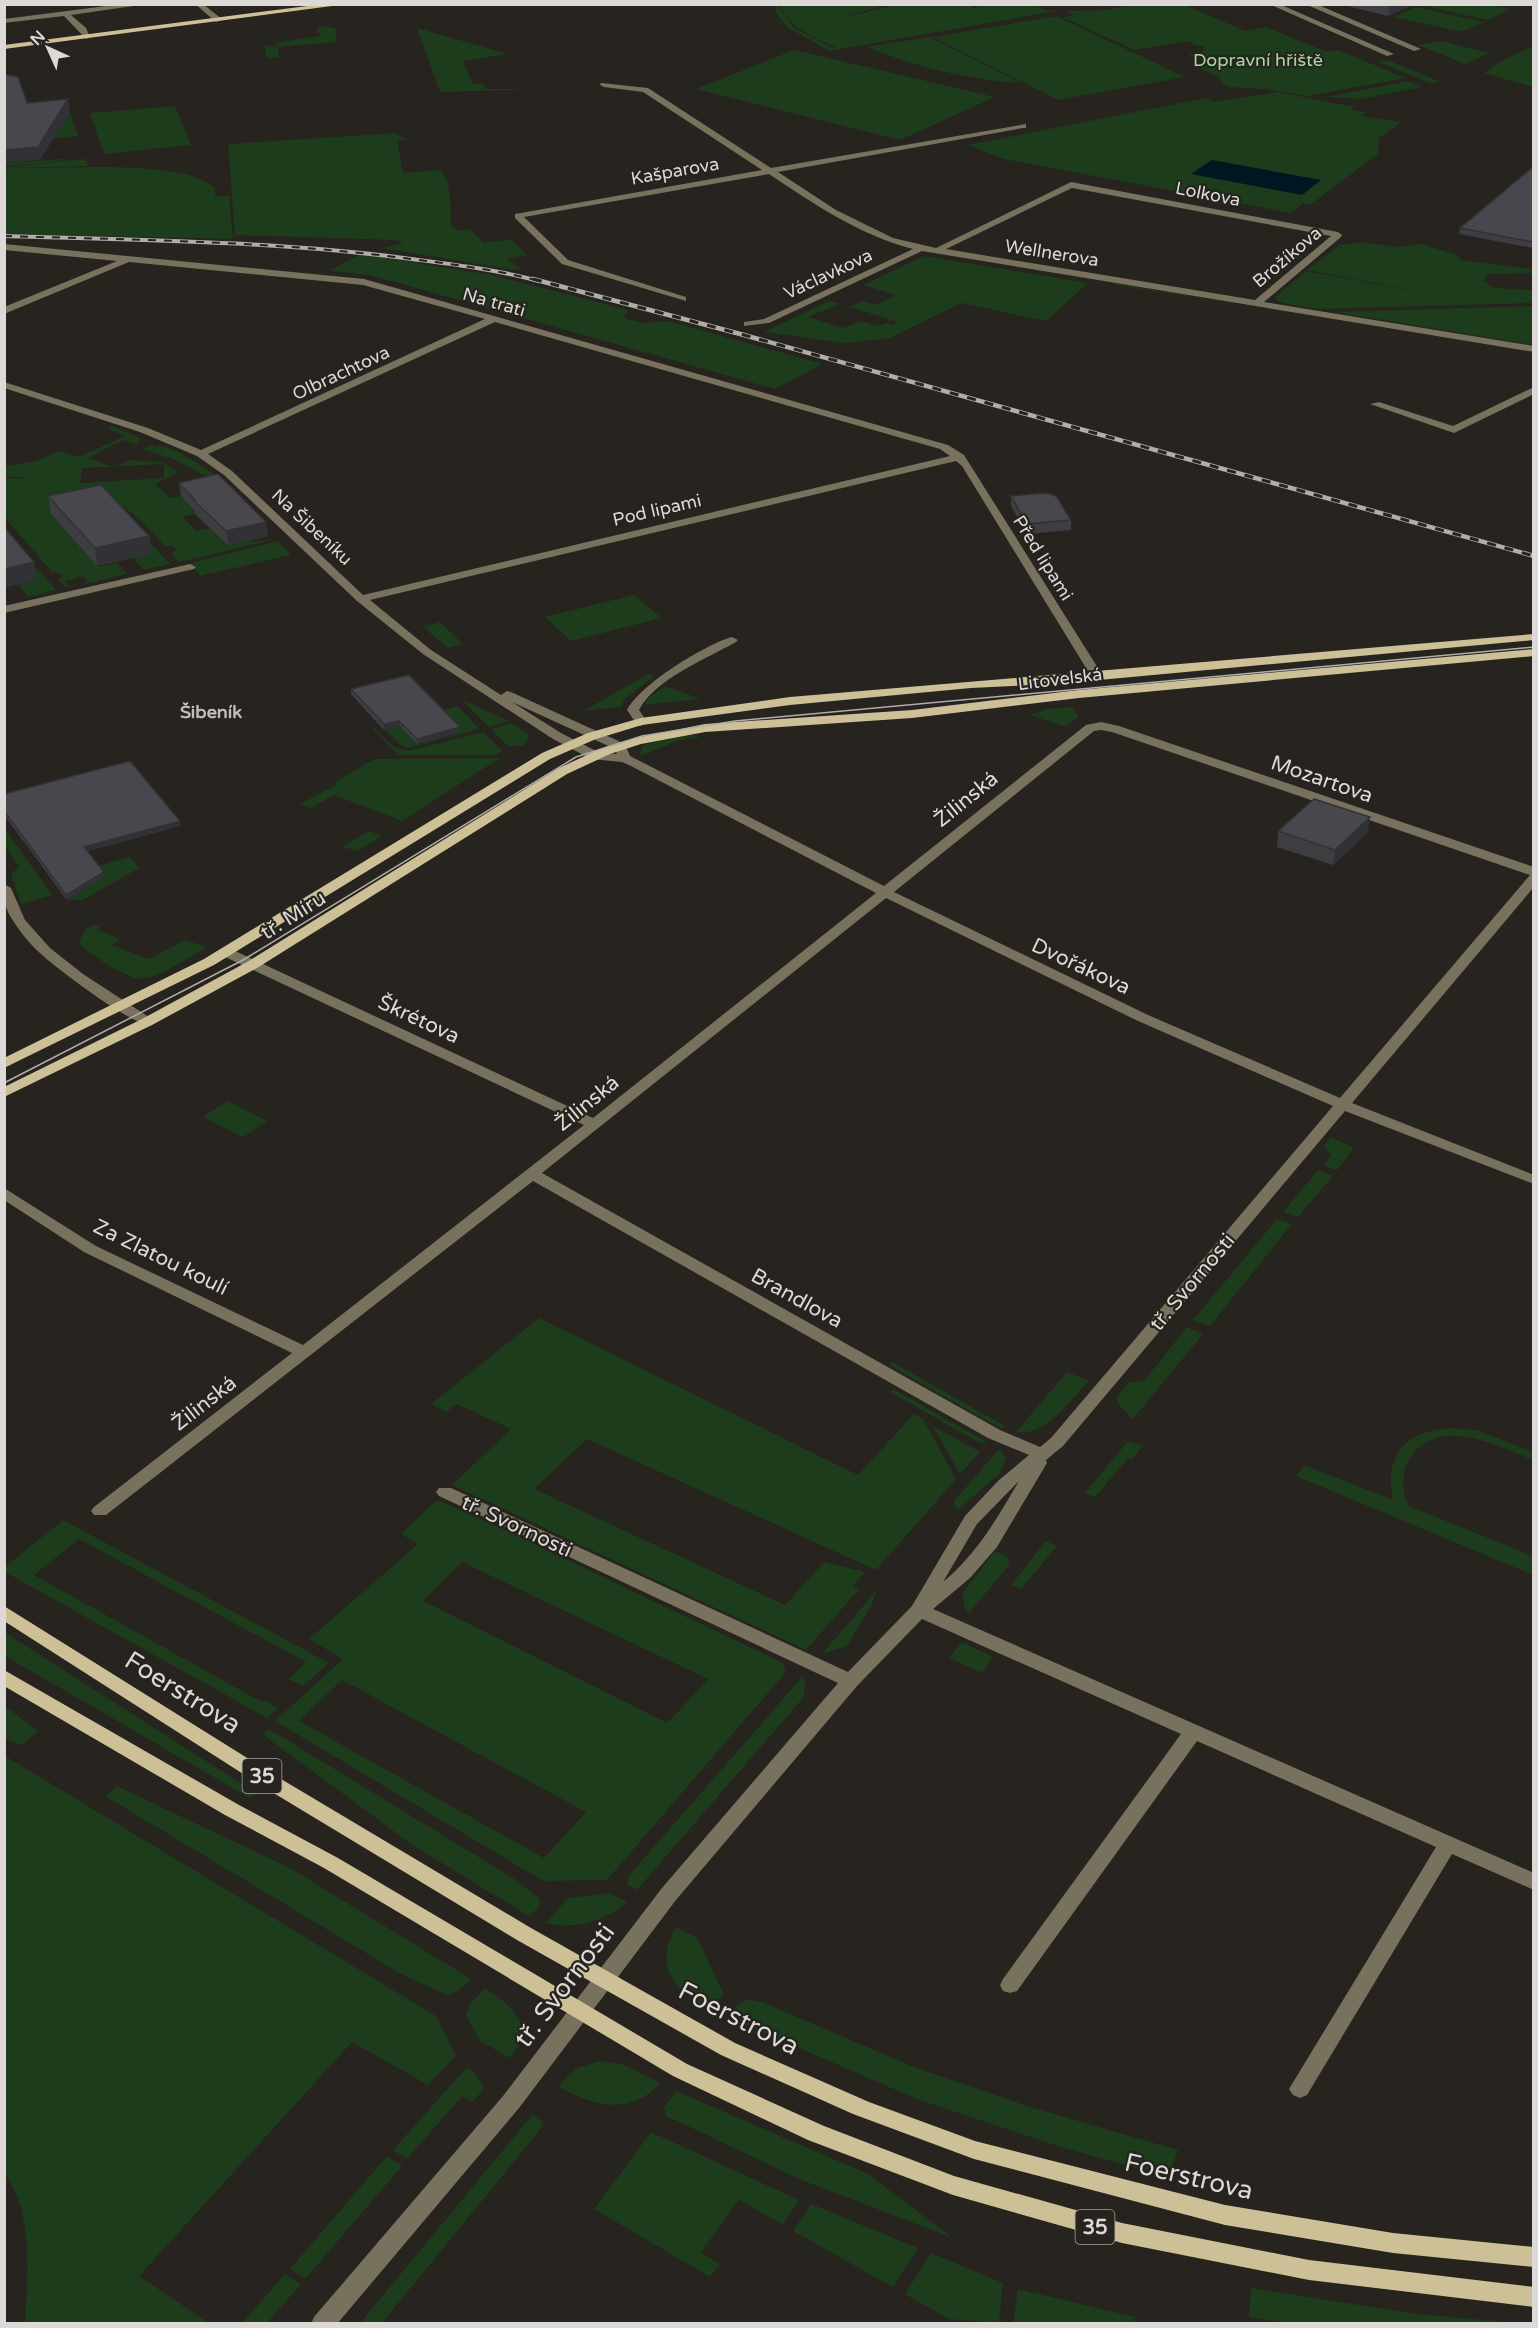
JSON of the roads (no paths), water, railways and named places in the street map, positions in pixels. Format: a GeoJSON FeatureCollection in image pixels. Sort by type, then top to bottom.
{"type":"FeatureCollection","features":[{"type":"Feature","properties":{"kind":"main road"},"geometry":{"type":"LineString","coordinates":[[4,47],[316,4]]}},
{"type":"Feature","properties":{"kind":"main road"},"geometry":{"type":"LineString","coordinates":[[217,19],[344,4]]}},
{"type":"Feature","properties":{"kind":"main road","name":"Litovelská"},"geometry":{"type":"LineString","coordinates":[[571,744],[641,722],[700,712],[837,696],[1097,676],[1533,637]]}},
{"type":"Feature","properties":{"kind":"main road","name":"Litovelská"},"geometry":{"type":"LineString","coordinates":[[622,752],[705,728],[912,714],[1079,694],[1533,652]]}},
{"type":"Feature","properties":{"kind":"main road","name":"tř. Míru"},"geometry":{"type":"LineString","coordinates":[[4,1064],[226,952],[528,766],[571,744]]}},
{"type":"Feature","properties":{"kind":"main road","name":"tř. Míru"},"geometry":{"type":"LineString","coordinates":[[4,1093],[147,1022],[252,965],[552,777],[595,756]]}},
{"type":"Feature","properties":{"kind":"main road","name":"Foerstrova"},"geometry":{"type":"LineString","coordinates":[[4,1612],[324,1815],[604,1979],[728,2049],[861,2108],[974,2150],[1168,2202],[1283,2226],[1393,2243],[1533,2257]]}},
{"type":"Feature","properties":{"kind":"main road","name":"35"},"geometry":{"type":"LineString","coordinates":[[4,1677],[232,1810],[331,1863],[680,2070],[816,2133],[953,2185],[1038,2212],[1178,2246],[1309,2270],[1533,2297]]}},
{"type":"Feature","properties":{"kind":"street"},"geometry":{"type":"LineString","coordinates":[[4,21],[144,4]]}},
{"type":"Feature","properties":{"kind":"street"},"geometry":{"type":"LineString","coordinates":[[198,4],[217,19]]}},
{"type":"Feature","properties":{"kind":"street"},"geometry":{"type":"LineString","coordinates":[[1272,4],[1390,54]]}},
{"type":"Feature","properties":{"kind":"street"},"geometry":{"type":"LineString","coordinates":[[1308,4],[1417,49]]}},
{"type":"Feature","properties":{"kind":"street"},"geometry":{"type":"LineString","coordinates":[[66,14],[83,30],[86,37]]}},
{"type":"Feature","properties":{"kind":"street","name":"Wellnerova"},"geometry":{"type":"LineString","coordinates":[[604,85],[645,90],[858,226],[890,240],[921,248],[1533,350]]}},
{"type":"Feature","properties":{"kind":"street","name":"Kašparova"},"geometry":{"type":"LineString","coordinates":[[683,299],[565,262],[518,216],[1023,126]]}},
{"type":"Feature","properties":{"kind":"street","name":"Lolkova"},"geometry":{"type":"LineString","coordinates":[[936,250],[1071,185],[1338,235]]}},
{"type":"Feature","properties":{"kind":"street","name":"Brožíkova"},"geometry":{"type":"LineString","coordinates":[[1257,303],[1338,235]]}},
{"type":"Feature","properties":{"kind":"street","name":"Na trati"},"geometry":{"type":"LineString","coordinates":[[4,247],[364,282],[936,445],[960,457]]}},
{"type":"Feature","properties":{"kind":"street","name":"Václavkova"},"geometry":{"type":"LineString","coordinates":[[747,324],[766,321],[921,248]]}},
{"type":"Feature","properties":{"kind":"street"},"geometry":{"type":"LineString","coordinates":[[4,311],[130,259]]}},
{"type":"Feature","properties":{"kind":"street","name":"Olbrachtova"},"geometry":{"type":"LineString","coordinates":[[201,454],[494,319]]}},
{"type":"Feature","properties":{"kind":"street","name":"Na Šibeníku"},"geometry":{"type":"LineString","coordinates":[[4,385],[144,430],[201,454],[240,483],[286,531],[361,599],[427,652],[571,744],[595,756]]}},
{"type":"Feature","properties":{"kind":"street"},"geometry":{"type":"LineString","coordinates":[[1375,404],[1454,430],[1533,390]]}},
{"type":"Feature","properties":{"kind":"street","name":"Pod lipami"},"geometry":{"type":"LineString","coordinates":[[361,599],[960,457]]}},
{"type":"Feature","properties":{"kind":"street","name":"Před lipami"},"geometry":{"type":"LineString","coordinates":[[960,457],[1097,676]]}},
{"type":"Feature","properties":{"kind":"street"},"geometry":{"type":"LineString","coordinates":[[4,610],[190,567]]}},
{"type":"Feature","properties":{"kind":"street"},"geometry":{"type":"LineString","coordinates":[[641,722],[634,713],[637,701],[667,678],[732,640]]}},
{"type":"Feature","properties":{"kind":"street"},"geometry":{"type":"LineString","coordinates":[[477,683],[598,734],[622,752]]}},
{"type":"Feature","properties":{"kind":"street","name":"Mozartova"},"geometry":{"type":"LineString","coordinates":[[1098,726],[1119,730],[1533,872]]}},
{"type":"Feature","properties":{"kind":"street","name":"Žilinská"},"geometry":{"type":"LineString","coordinates":[[100,1511],[532,1174],[1083,733],[1098,726]]}},
{"type":"Feature","properties":{"kind":"street","name":"Dvořákova"},"geometry":{"type":"LineString","coordinates":[[595,756],[622,752],[885,891],[1091,995],[1341,1106],[1533,1180]]}},
{"type":"Feature","properties":{"kind":"street","name":"tř. Svornosti"},"geometry":{"type":"LineString","coordinates":[[322,2324],[511,2102],[669,1894],[850,1681],[919,1610],[940,1568],[971,1520],[1005,1484],[1044,1455],[1533,878]]}},
{"type":"Feature","properties":{"kind":"street"},"geometry":{"type":"LineString","coordinates":[[4,888],[20,922],[33,937],[71,972],[147,1022]]}},
{"type":"Feature","properties":{"kind":"street","name":"Škrétova"},"geometry":{"type":"LineString","coordinates":[[226,952],[594,1124]]}},
{"type":"Feature","properties":{"kind":"street","name":"Brandlova"},"geometry":{"type":"LineString","coordinates":[[532,1174],[994,1434],[1044,1455]]}},
{"type":"Feature","properties":{"kind":"street","name":"Za Zlatou koulí"},"geometry":{"type":"LineString","coordinates":[[4,1193],[90,1249],[304,1352]]}},
{"type":"Feature","properties":{"kind":"street"},"geometry":{"type":"LineString","coordinates":[[1044,1455],[991,1544],[964,1574],[919,1610],[1533,1882]]}},
{"type":"Feature","properties":{"kind":"street","name":"tř. Svornosti"},"geometry":{"type":"LineString","coordinates":[[445,1492],[850,1681]]}},
{"type":"Feature","properties":{"kind":"street"},"geometry":{"type":"LineString","coordinates":[[1010,1985],[1193,1732]]}},
{"type":"Feature","properties":{"kind":"street"},"geometry":{"type":"LineString","coordinates":[[1300,2089],[1448,1844]]}},
{"type":"Feature","properties":{"kind":"water"},"geometry":{"type":"Polygon","coordinates":[[[1212,160],[1321,180],[1302,195],[1191,174],[1212,160]]]}},
{"type":"Feature","properties":{"kind":"tram line"},"geometry":{"type":"LineString","coordinates":[[4,1083],[243,960],[576,757],[642,736],[735,721],[1534,647]]}},
{"type":"Feature","properties":{"kind":"railway"},"geometry":{"type":"LineString","coordinates":[[4,236],[204,242],[354,252],[455,265],[539,281]]}},
{"type":"Feature","properties":{"kind":"railway"},"geometry":{"type":"LineString","coordinates":[[533,279],[744,335],[1534,556]]}},
{"type":"Feature","properties":{"kind":"district","name":"Šibeník"},"geometry":{"type":"Point","coordinates":[211,712]}},
{"type":"Feature","properties":{"kind":"park label","name":"Dopravní hřiště"},"geometry":{"type":"Point","coordinates":[1258,60]}}]}
